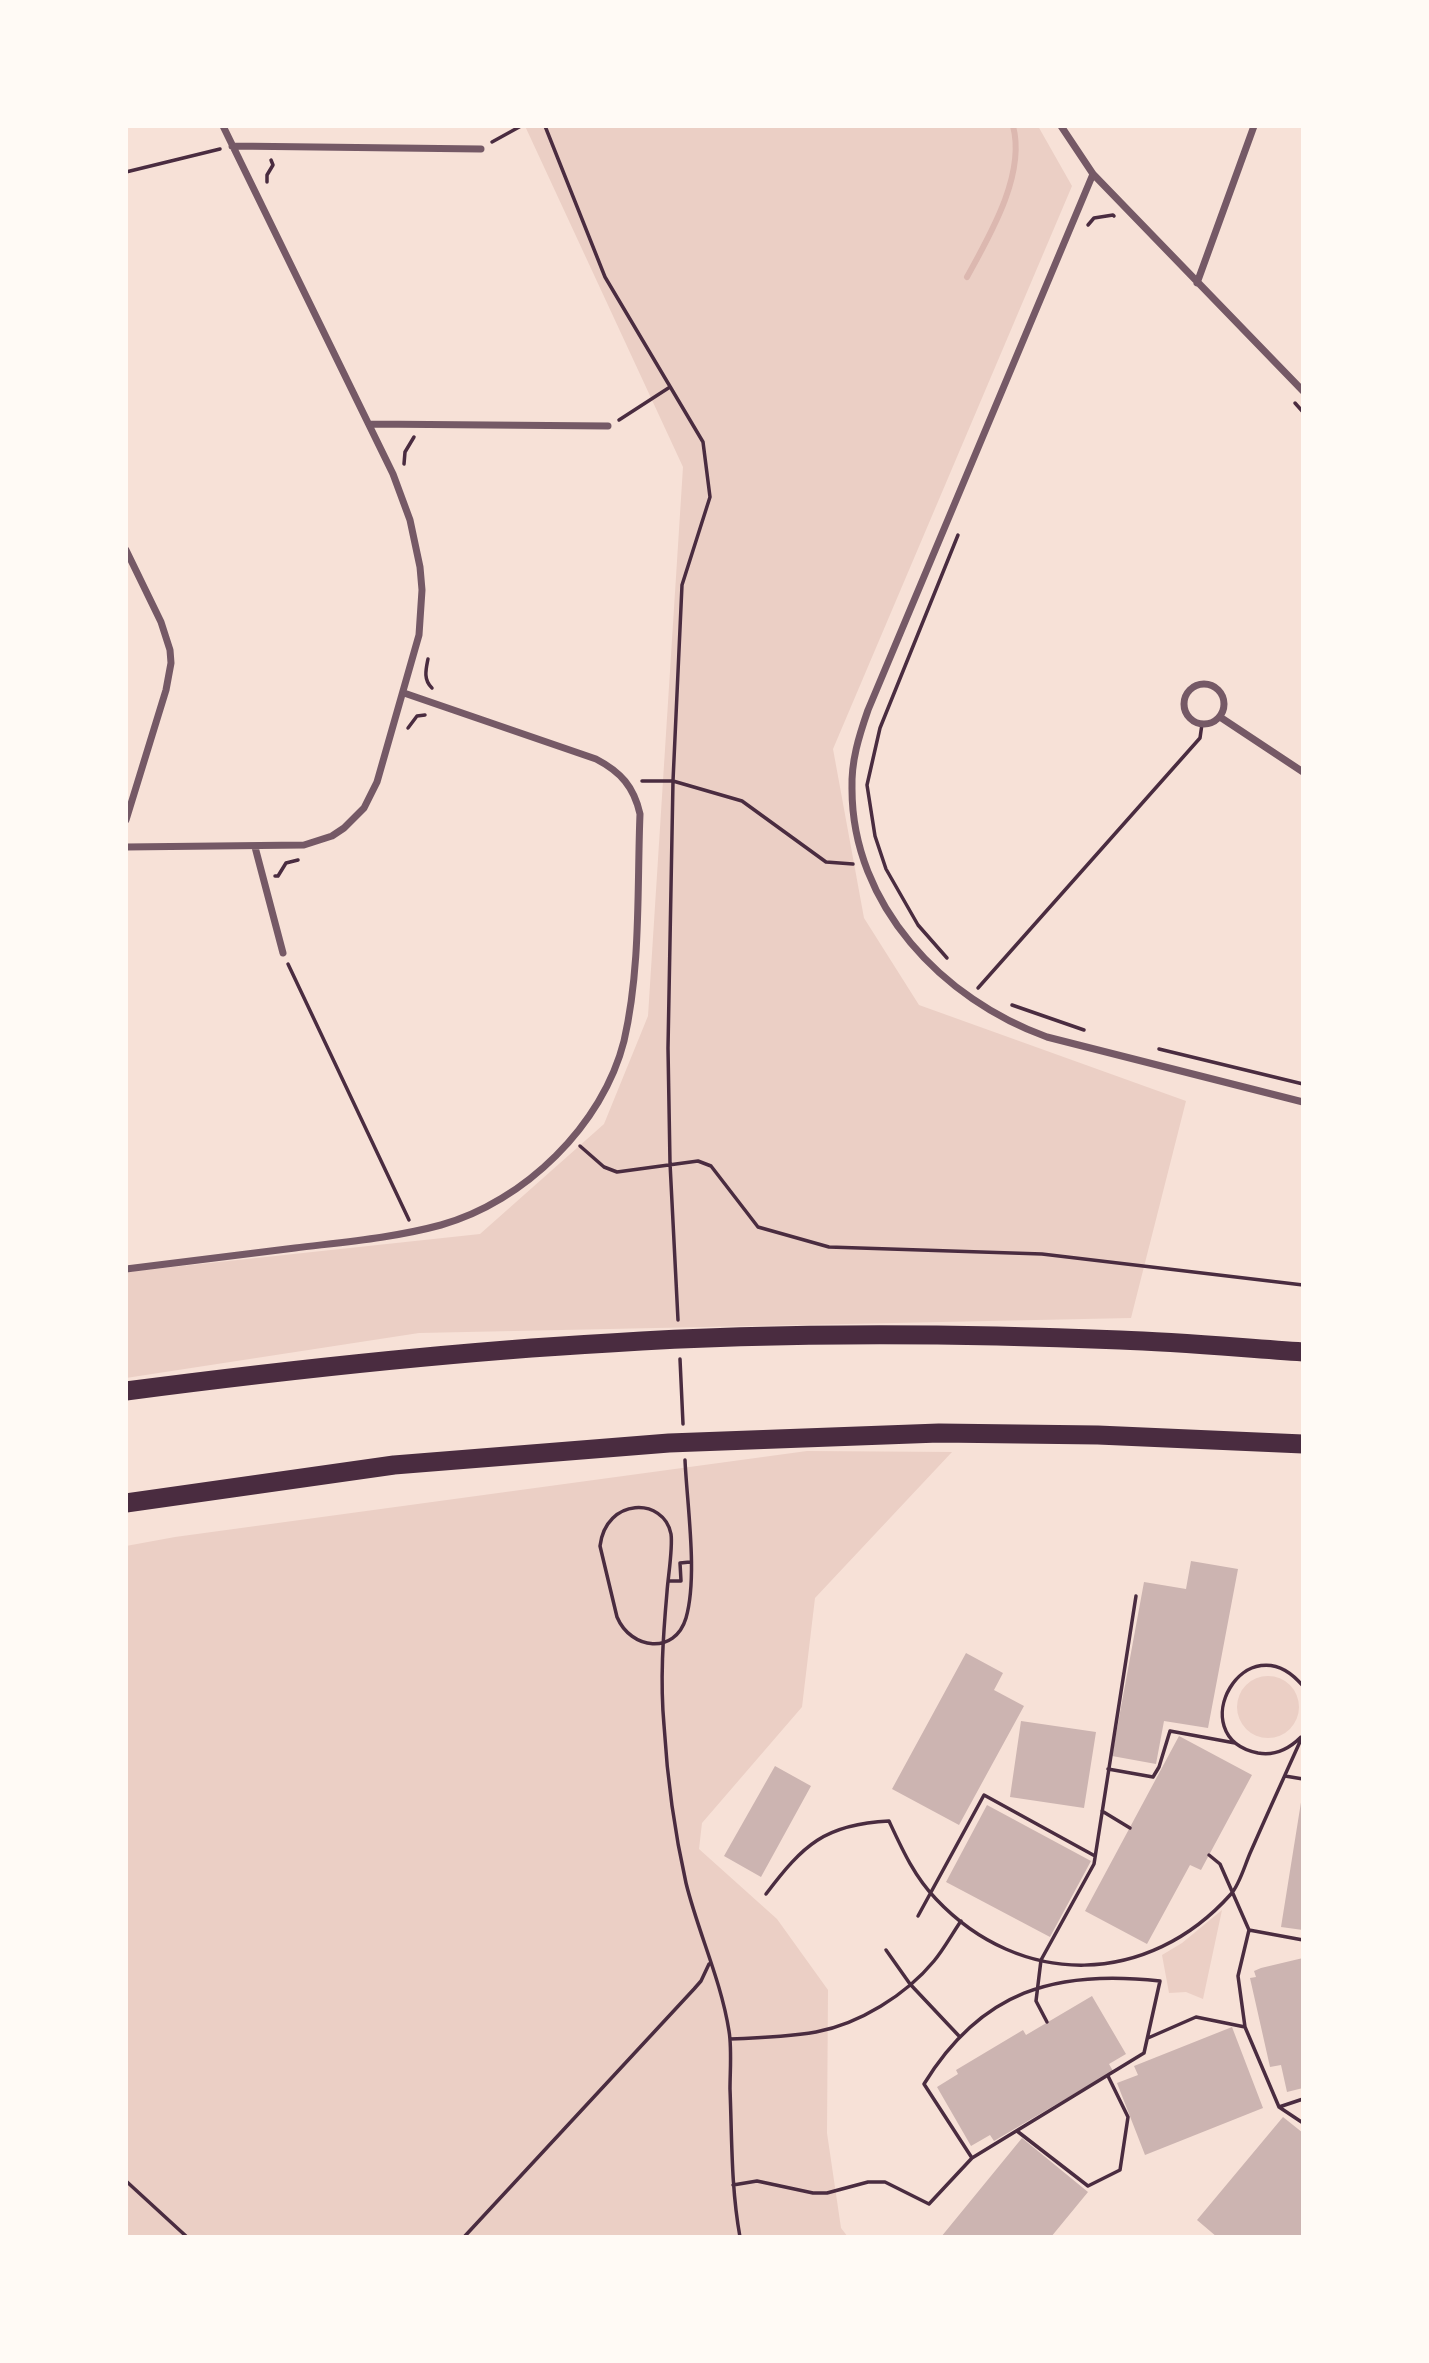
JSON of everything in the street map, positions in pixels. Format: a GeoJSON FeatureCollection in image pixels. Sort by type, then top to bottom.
{"type":"FeatureCollection","features":[{"type":"Feature","properties":{"kind":"highway"},"geometry":{"type":"LineString","coordinates":[[126,1391],[410,1357],[611,1342],[758,1337],[990,1336],[1121,1340],[1303,1352]]}},
{"type":"Feature","properties":{"kind":"highway"},"geometry":{"type":"LineString","coordinates":[[126,1503],[394,1465],[668,1443],[804,1436],[952,1433],[1098,1435],[1303,1444]]}},
{"type":"Feature","properties":{"kind":"street"},"geometry":{"type":"LineString","coordinates":[[126,847],[304,845],[344,828],[364,808],[377,782],[419,635],[422,590],[420,567],[410,520],[393,474],[223,126]]}},
{"type":"Feature","properties":{"kind":"street"},"geometry":{"type":"LineString","coordinates":[[1061,126],[1093,174],[1303,391]]}},
{"type":"Feature","properties":{"kind":"street"},"geometry":{"type":"LineString","coordinates":[[1197,283],[1254,126]]}},
{"type":"Feature","properties":{"kind":"street"},"geometry":{"type":"LineString","coordinates":[[232,146],[481,149]]}},
{"type":"Feature","properties":{"kind":"street"},"geometry":{"type":"LineString","coordinates":[[1093,174],[868,710],[855,748],[852,788],[856,830],[868,872],[901,931],[931,967],[967,996],[1006,1019],[1047,1037],[1303,1102]]}},
{"type":"Feature","properties":{"kind":"street"},"geometry":{"type":"LineString","coordinates":[[369,424],[608,426]]}},
{"type":"Feature","properties":{"kind":"street"},"geometry":{"type":"LineString","coordinates":[[126,550],[161,622],[170,650],[171,663],[166,690],[126,820]]}},
{"type":"Feature","properties":{"kind":"street"},"geometry":{"type":"LineString","coordinates":[[1201,683],[1213,685],[1222,694],[1224,705],[1220,717],[1212,723],[1202,724],[1191,720],[1184,710],[1184,698],[1190,688],[1201,683]]}},
{"type":"Feature","properties":{"kind":"street"},"geometry":{"type":"LineString","coordinates":[[126,1269],[393,1236],[442,1225],[488,1206],[528,1181],[571,1139],[593,1110],[615,1067],[634,995],[640,814],[636,797],[626,780],[613,768],[596,759],[404,693]]}},
{"type":"Feature","properties":{"kind":"street"},"geometry":{"type":"LineString","coordinates":[[1220,717],[1303,772]]}},
{"type":"Feature","properties":{"kind":"street"},"geometry":{"type":"LineString","coordinates":[[255,847],[283,953]]}},
{"type":"Feature","properties":{"kind":"path"},"geometry":{"type":"LineString","coordinates":[[481,149],[521,126]]}},
{"type":"Feature","properties":{"kind":"path"},"geometry":{"type":"LineString","coordinates":[[545,126],[605,277],[703,442],[709,497],[682,585],[673,781],[668,1048],[670,1163],[678,1320]]}},
{"type":"Feature","properties":{"kind":"path"},"geometry":{"type":"LineString","coordinates":[[126,172],[232,146]]}},
{"type":"Feature","properties":{"kind":"path"},"geometry":{"type":"LineString","coordinates":[[1081,233],[1094,218],[1113,215],[1122,225]]}},
{"type":"Feature","properties":{"kind":"path"},"geometry":{"type":"LineString","coordinates":[[608,426],[670,387]]}},
{"type":"Feature","properties":{"kind":"path"},"geometry":{"type":"LineString","coordinates":[[1293,402],[1303,412]]}},
{"type":"Feature","properties":{"kind":"path"},"geometry":{"type":"LineString","coordinates":[[948,960],[918,925],[886,870],[875,836],[867,785],[880,728],[962,525]]}},
{"type":"Feature","properties":{"kind":"path"},"geometry":{"type":"LineString","coordinates":[[967,996],[979,987],[1200,738],[1202,724]]}},
{"type":"Feature","properties":{"kind":"path"},"geometry":{"type":"LineString","coordinates":[[642,780],[673,781],[742,801],[826,862],[859,864]]}},
{"type":"Feature","properties":{"kind":"path"},"geometry":{"type":"LineString","coordinates":[[283,953],[409,1220]]}},
{"type":"Feature","properties":{"kind":"path"},"geometry":{"type":"LineString","coordinates":[[971,981],[986,993]]}},
{"type":"Feature","properties":{"kind":"path"},"geometry":{"type":"LineString","coordinates":[[1006,1003],[1093,1034]]}},
{"type":"Feature","properties":{"kind":"path"},"geometry":{"type":"LineString","coordinates":[[1158,1049],[1303,1084]]}},
{"type":"Feature","properties":{"kind":"path"},"geometry":{"type":"LineString","coordinates":[[571,1139],[604,1167],[617,1172],[698,1161],[711,1166],[758,1227],[829,1247],[1042,1254],[1303,1285]]}},
{"type":"Feature","properties":{"kind":"path"},"geometry":{"type":"LineString","coordinates":[[398,1222],[420,1219]]}},
{"type":"Feature","properties":{"kind":"path"},"geometry":{"type":"LineString","coordinates":[[679,1347],[684,1428]]}},
{"type":"Feature","properties":{"kind":"path"},"geometry":{"type":"LineString","coordinates":[[685,1455],[691,1597],[685,1622],[671,1638],[661,1643],[650,1644],[639,1641],[622,1628],[600,1546],[601,1534],[614,1514],[637,1507],[659,1515],[667,1524],[671,1535],[667,1581],[662,1659],[664,1725],[687,1883],[723,2006],[729,2039],[733,2185],[740,2237]]}},
{"type":"Feature","properties":{"kind":"path"},"geometry":{"type":"LineString","coordinates":[[667,1581],[681,1581],[680,1563],[690,1562]]}},
{"type":"Feature","properties":{"kind":"path"},"geometry":{"type":"LineString","coordinates":[[1047,2022],[1036,2001],[1041,1960],[1094,1864],[1136,1596]]}},
{"type":"Feature","properties":{"kind":"path"},"geometry":{"type":"LineString","coordinates":[[1303,1686],[1292,1674],[1279,1667],[1256,1667],[1237,1677],[1227,1689],[1223,1703],[1223,1718],[1228,1732],[1237,1743],[1250,1751],[1264,1754],[1279,1752],[1292,1746],[1303,1735]]}},
{"type":"Feature","properties":{"kind":"path"},"geometry":{"type":"LineString","coordinates":[[1108,1769],[1153,1777],[1159,1767],[1170,1731],[1237,1743]]}},
{"type":"Feature","properties":{"kind":"path"},"geometry":{"type":"LineString","coordinates":[[766,1894],[788,1865],[813,1842],[836,1830],[889,1821],[910,1865],[931,1893],[961,1921],[986,1939],[1054,1964],[1093,1966],[1133,1958],[1164,1947],[1194,1927],[1233,1893],[1303,1735]]}},
{"type":"Feature","properties":{"kind":"path"},"geometry":{"type":"LineString","coordinates":[[1284,1776],[1303,1779]]}},
{"type":"Feature","properties":{"kind":"path"},"geometry":{"type":"LineString","coordinates":[[918,1916],[985,1795],[1095,1856]]}},
{"type":"Feature","properties":{"kind":"path"},"geometry":{"type":"LineString","coordinates":[[1102,1811],[1130,1828]]}},
{"type":"Feature","properties":{"kind":"path"},"geometry":{"type":"LineString","coordinates":[[1209,1855],[1220,1864],[1248,1930],[1238,1976],[1245,2027],[1279,2107],[1303,2123]]}},
{"type":"Feature","properties":{"kind":"path"},"geometry":{"type":"LineString","coordinates":[[729,2039],[774,2038],[818,2032],[855,2019],[899,1994],[933,1962],[961,1921]]}},
{"type":"Feature","properties":{"kind":"path"},"geometry":{"type":"LineString","coordinates":[[1248,1930],[1303,1940]]}},
{"type":"Feature","properties":{"kind":"path"},"geometry":{"type":"LineString","coordinates":[[886,1950],[909,1984],[959,2036]]}},
{"type":"Feature","properties":{"kind":"path"},"geometry":{"type":"LineString","coordinates":[[464,2237],[694,1989],[710,1962]]}},
{"type":"Feature","properties":{"kind":"path"},"geometry":{"type":"LineString","coordinates":[[733,2185],[757,2180],[813,2193],[827,2193],[868,2182],[885,2182],[929,2204],[972,2158],[1144,2053],[1160,1981],[1093,1979],[1038,1987],[999,2005],[980,2017],[959,2036],[940,2058],[924,2084],[972,2158]]}},
{"type":"Feature","properties":{"kind":"path"},"geometry":{"type":"LineString","coordinates":[[1148,2038],[1196,2017],[1245,2027]]}},
{"type":"Feature","properties":{"kind":"path"},"geometry":{"type":"LineString","coordinates":[[1017,2131],[1088,2186],[1120,2170],[1128,2117],[1108,2076]]}},
{"type":"Feature","properties":{"kind":"path"},"geometry":{"type":"LineString","coordinates":[[1279,2107],[1303,2099]]}},
{"type":"Feature","properties":{"kind":"path"},"geometry":{"type":"LineString","coordinates":[[126,2181],[187,2237]]}},
{"type":"Feature","properties":{"kind":"shaded area"},"geometry":{"type":"Polygon","coordinates":[[[525,126],[1038,126],[1072,186],[833,749],[864,918],[919,1005],[1186,1101],[1131,1318],[419,1333],[126,1378],[126,1272],[480,1234],[604,1124],[648,1016],[683,467],[525,126]]]}},
{"type":"Feature","properties":{"kind":"shaded area"},"geometry":{"type":"Polygon","coordinates":[[[807,1451],[952,1452],[815,1598],[802,1707],[702,1823],[699,1849],[777,1919],[828,1990],[827,2133],[841,2228],[848,2237],[126,2237],[126,1546],[175,1537],[807,1451]]]}},
{"type":"Feature","properties":{"kind":"shaded area"},"geometry":{"type":"Polygon","coordinates":[[[1268,1676],[1290,1685],[1299,1707],[1290,1729],[1268,1738],[1246,1729],[1237,1707],[1246,1685],[1268,1676]]]}},
{"type":"Feature","properties":{"kind":"shaded area"},"geometry":{"type":"Polygon","coordinates":[[[1222,1910],[1203,1999],[1186,1992],[1169,1993],[1162,1955],[1182,1943],[1222,1910]]]}},
{"type":"Feature","properties":{"kind":"building"},"geometry":{"type":"Polygon","coordinates":[[[1191,1561],[1238,1569],[1208,1728],[1164,1721],[1156,1764],[1112,1756],[1144,1582],[1186,1589],[1191,1561]]]}},
{"type":"Feature","properties":{"kind":"building"},"geometry":{"type":"Polygon","coordinates":[[[966,1653],[1003,1673],[994,1690],[1024,1706],[959,1825],[892,1789],[966,1653]]]}},
{"type":"Feature","properties":{"kind":"building"},"geometry":{"type":"Polygon","coordinates":[[[1021,1721],[1096,1732],[1084,1808],[1010,1797],[1021,1721]]]}},
{"type":"Feature","properties":{"kind":"building"},"geometry":{"type":"Polygon","coordinates":[[[1179,1736],[1252,1775],[1201,1870],[1190,1865],[1147,1944],[1085,1911],[1179,1736]]]}},
{"type":"Feature","properties":{"kind":"building"},"geometry":{"type":"Polygon","coordinates":[[[775,1766],[811,1786],[761,1877],[724,1856],[775,1766]]]}},
{"type":"Feature","properties":{"kind":"building"},"geometry":{"type":"Polygon","coordinates":[[[1303,1796],[1303,1930],[1281,1927],[1303,1796]]]}},
{"type":"Feature","properties":{"kind":"building"},"geometry":{"type":"Polygon","coordinates":[[[987,1805],[1091,1861],[1050,1937],[946,1882],[987,1805]]]}},
{"type":"Feature","properties":{"kind":"building"},"geometry":{"type":"Polygon","coordinates":[[[1303,1958],[1303,2088],[1287,2092],[1281,2065],[1270,2067],[1250,1978],[1256,1977],[1254,1971],[1261,1968],[1303,1958]]]}},
{"type":"Feature","properties":{"kind":"building"},"geometry":{"type":"Polygon","coordinates":[[[1092,1996],[1126,2054],[1109,2064],[1113,2071],[994,2141],[990,2135],[971,2146],[937,2087],[958,2074],[956,2070],[1023,2030],[1026,2035],[1092,1996]]]}},
{"type":"Feature","properties":{"kind":"building"},"geometry":{"type":"Polygon","coordinates":[[[1232,2027],[1263,2108],[1145,2155],[1117,2083],[1138,2075],[1134,2066],[1232,2027]]]}},
{"type":"Feature","properties":{"kind":"building"},"geometry":{"type":"Polygon","coordinates":[[[1283,2117],[1303,2133],[1303,2237],[1217,2237],[1197,2220],[1283,2117]]]}},
{"type":"Feature","properties":{"kind":"building"},"geometry":{"type":"Polygon","coordinates":[[[1022,2138],[1088,2192],[1051,2237],[941,2237],[1022,2138]]]}},
{"type":"Feature","properties":{"kind":"waterway"},"geometry":{"type":"LineString","coordinates":[[967,277],[1004,204],[1015,164],[1013,126]]}}]}
